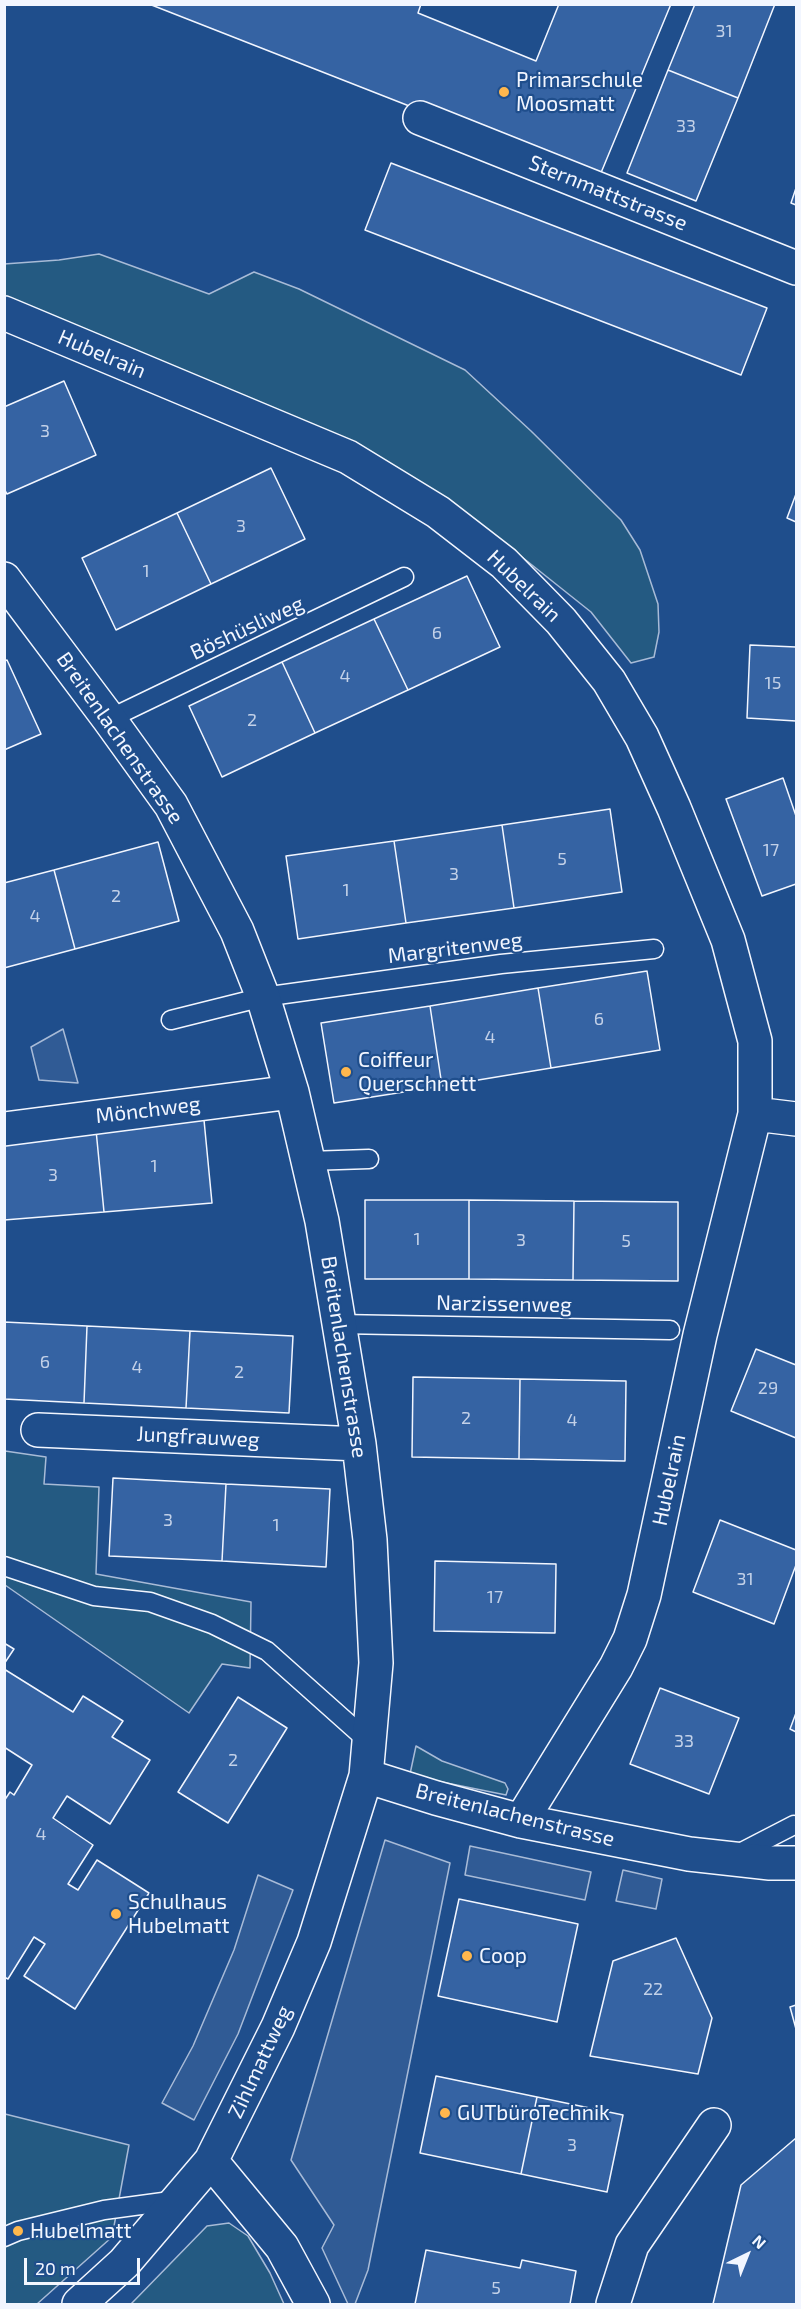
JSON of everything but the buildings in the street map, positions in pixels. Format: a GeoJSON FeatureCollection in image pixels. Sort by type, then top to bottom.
{"type":"FeatureCollection","features":[{"type":"Feature","properties":{"kind":"street","name":"Sternmattstrasse"},"geometry":{"type":"LineString","coordinates":[[420,118],[796,268]]}},
{"type":"Feature","properties":{"kind":"street","name":"Hubelrain"},"geometry":{"type":"LineString","coordinates":[[4,313],[348,457],[438,512],[504,563],[561,621],[609,681],[642,737],[728,940],[755,1041],[755,1114],[700,1335],[644,1595],[630,1639],[616,1667],[520,1821]]}},
{"type":"Feature","properties":{"kind":"street","name":"Breitenlachenstrasse"},"geometry":{"type":"LineString","coordinates":[[4,579],[109,718],[171,806],[237,931],[263,997],[292,1092],[322,1221],[359,1444],[370,1540],[376,1663],[366,1776],[520,1821],[689,1854],[771,1863],[796,1863]]}},
{"type":"Feature","properties":{"kind":"street","name":"Mönchweg"},"geometry":{"type":"LineString","coordinates":[[4,1129],[292,1092]]}},
{"type":"Feature","properties":{"kind":"street"},"geometry":{"type":"LineString","coordinates":[[755,1114],[796,1119]]}},
{"type":"Feature","properties":{"kind":"street","name":"Jungfrauweg"},"geometry":{"type":"LineString","coordinates":[[38,1430],[359,1444]]}},
{"type":"Feature","properties":{"kind":"street","name":"Zihlmattweg"},"geometry":{"type":"LineString","coordinates":[[79,2304],[124,2263],[211,2161],[278,2027],[314,1942],[366,1776]]}},
{"type":"Feature","properties":{"kind":"street"},"geometry":{"type":"LineString","coordinates":[[614,2304],[632,2245],[714,2124]]}},
{"type":"Feature","properties":{"kind":"street"},"geometry":{"type":"LineString","coordinates":[[211,2161],[282,2247],[313,2304]]}},
{"type":"Feature","properties":{"kind":"lane","name":"Böshüsliweg"},"geometry":{"type":"LineString","coordinates":[[109,718],[404,577]]}},
{"type":"Feature","properties":{"kind":"lane","name":"Margritenweg"},"geometry":{"type":"LineString","coordinates":[[171,1020],[263,997],[501,964],[654,950]]}},
{"type":"Feature","properties":{"kind":"lane"},"geometry":{"type":"LineString","coordinates":[[308,1161],[369,1159]]}},
{"type":"Feature","properties":{"kind":"lane","name":"Narzissenweg"},"geometry":{"type":"LineString","coordinates":[[338,1324],[670,1329]]}},
{"type":"Feature","properties":{"kind":"lane"},"geometry":{"type":"LineString","coordinates":[[4,1566],[94,1596],[150,1602],[212,1624],[267,1651],[368,1741]]}},
{"type":"Feature","properties":{"kind":"lane"},"geometry":{"type":"LineString","coordinates":[[729,1858],[794,1825]]}},
{"type":"Feature","properties":{"kind":"lane"},"geometry":{"type":"LineString","coordinates":[[4,2237],[18,2231],[104,2210],[180,2200]]}},
{"type":"Feature","properties":{"kind":"shaded area"},"geometry":{"type":"Polygon","coordinates":[[[99,254],[209,294],[254,272],[299,289],[465,370],[621,520],[640,550],[658,604],[659,632],[654,657],[631,663],[591,612],[483,526],[398,469],[5,297],[4,264],[99,254]]]}},
{"type":"Feature","properties":{"kind":"shaded area"},"geometry":{"type":"Polygon","coordinates":[[[63,1029],[78,1083],[39,1080],[31,1047],[63,1029]]]}},
{"type":"Feature","properties":{"kind":"shaded area"},"geometry":{"type":"Polygon","coordinates":[[[5,1451],[46,1457],[44,1484],[99,1487],[96,1574],[251,1602],[250,1668],[222,1664],[189,1713],[5,1585],[5,1451]]]}},
{"type":"Feature","properties":{"kind":"shaded area"},"geometry":{"type":"Polygon","coordinates":[[[416,1746],[442,1761],[505,1783],[508,1789],[506,1795],[410,1774],[416,1746]]]}},
{"type":"Feature","properties":{"kind":"shaded area"},"geometry":{"type":"Polygon","coordinates":[[[385,1840],[450,1863],[368,2270],[355,2304],[348,2304],[322,2248],[334,2225],[291,2160],[385,1840]]]}},
{"type":"Feature","properties":{"kind":"shaded area"},"geometry":{"type":"Polygon","coordinates":[[[470,1846],[591,1872],[585,1900],[465,1875],[470,1846]]]}},
{"type":"Feature","properties":{"kind":"shaded area"},"geometry":{"type":"Polygon","coordinates":[[[623,1870],[662,1879],[656,1909],[616,1901],[623,1870]]]}},
{"type":"Feature","properties":{"kind":"shaded area"},"geometry":{"type":"Polygon","coordinates":[[[258,1875],[293,1890],[238,2034],[194,2120],[162,2103],[193,2046],[234,1950],[258,1875]]]}},
{"type":"Feature","properties":{"kind":"shaded area"},"geometry":{"type":"Polygon","coordinates":[[[5,2114],[129,2145],[112,2237],[37,2304],[5,2304],[5,2114]]]}},
{"type":"Feature","properties":{"kind":"shaded area"},"geometry":{"type":"Polygon","coordinates":[[[229,2223],[248,2236],[270,2273],[284,2304],[131,2304],[207,2226],[229,2223]]]}},
{"type":"Feature","properties":{"kind":"place","name":"Primarschule Moosmatt"},"geometry":{"type":"Point","coordinates":[504,92]}},
{"type":"Feature","properties":{"kind":"place","name":"Coiffeur Querschnett"},"geometry":{"type":"Point","coordinates":[346,1072]}},
{"type":"Feature","properties":{"kind":"place","name":"Schulhaus Hubelmatt"},"geometry":{"type":"Point","coordinates":[116,1914]}},
{"type":"Feature","properties":{"kind":"place","name":"Coop"},"geometry":{"type":"Point","coordinates":[467,1956]}},
{"type":"Feature","properties":{"kind":"place","name":"GUTbüroTechnik"},"geometry":{"type":"Point","coordinates":[445,2113]}},
{"type":"Feature","properties":{"kind":"place","name":"Hubelmatt"},"geometry":{"type":"Point","coordinates":[18,2231]}}]}
